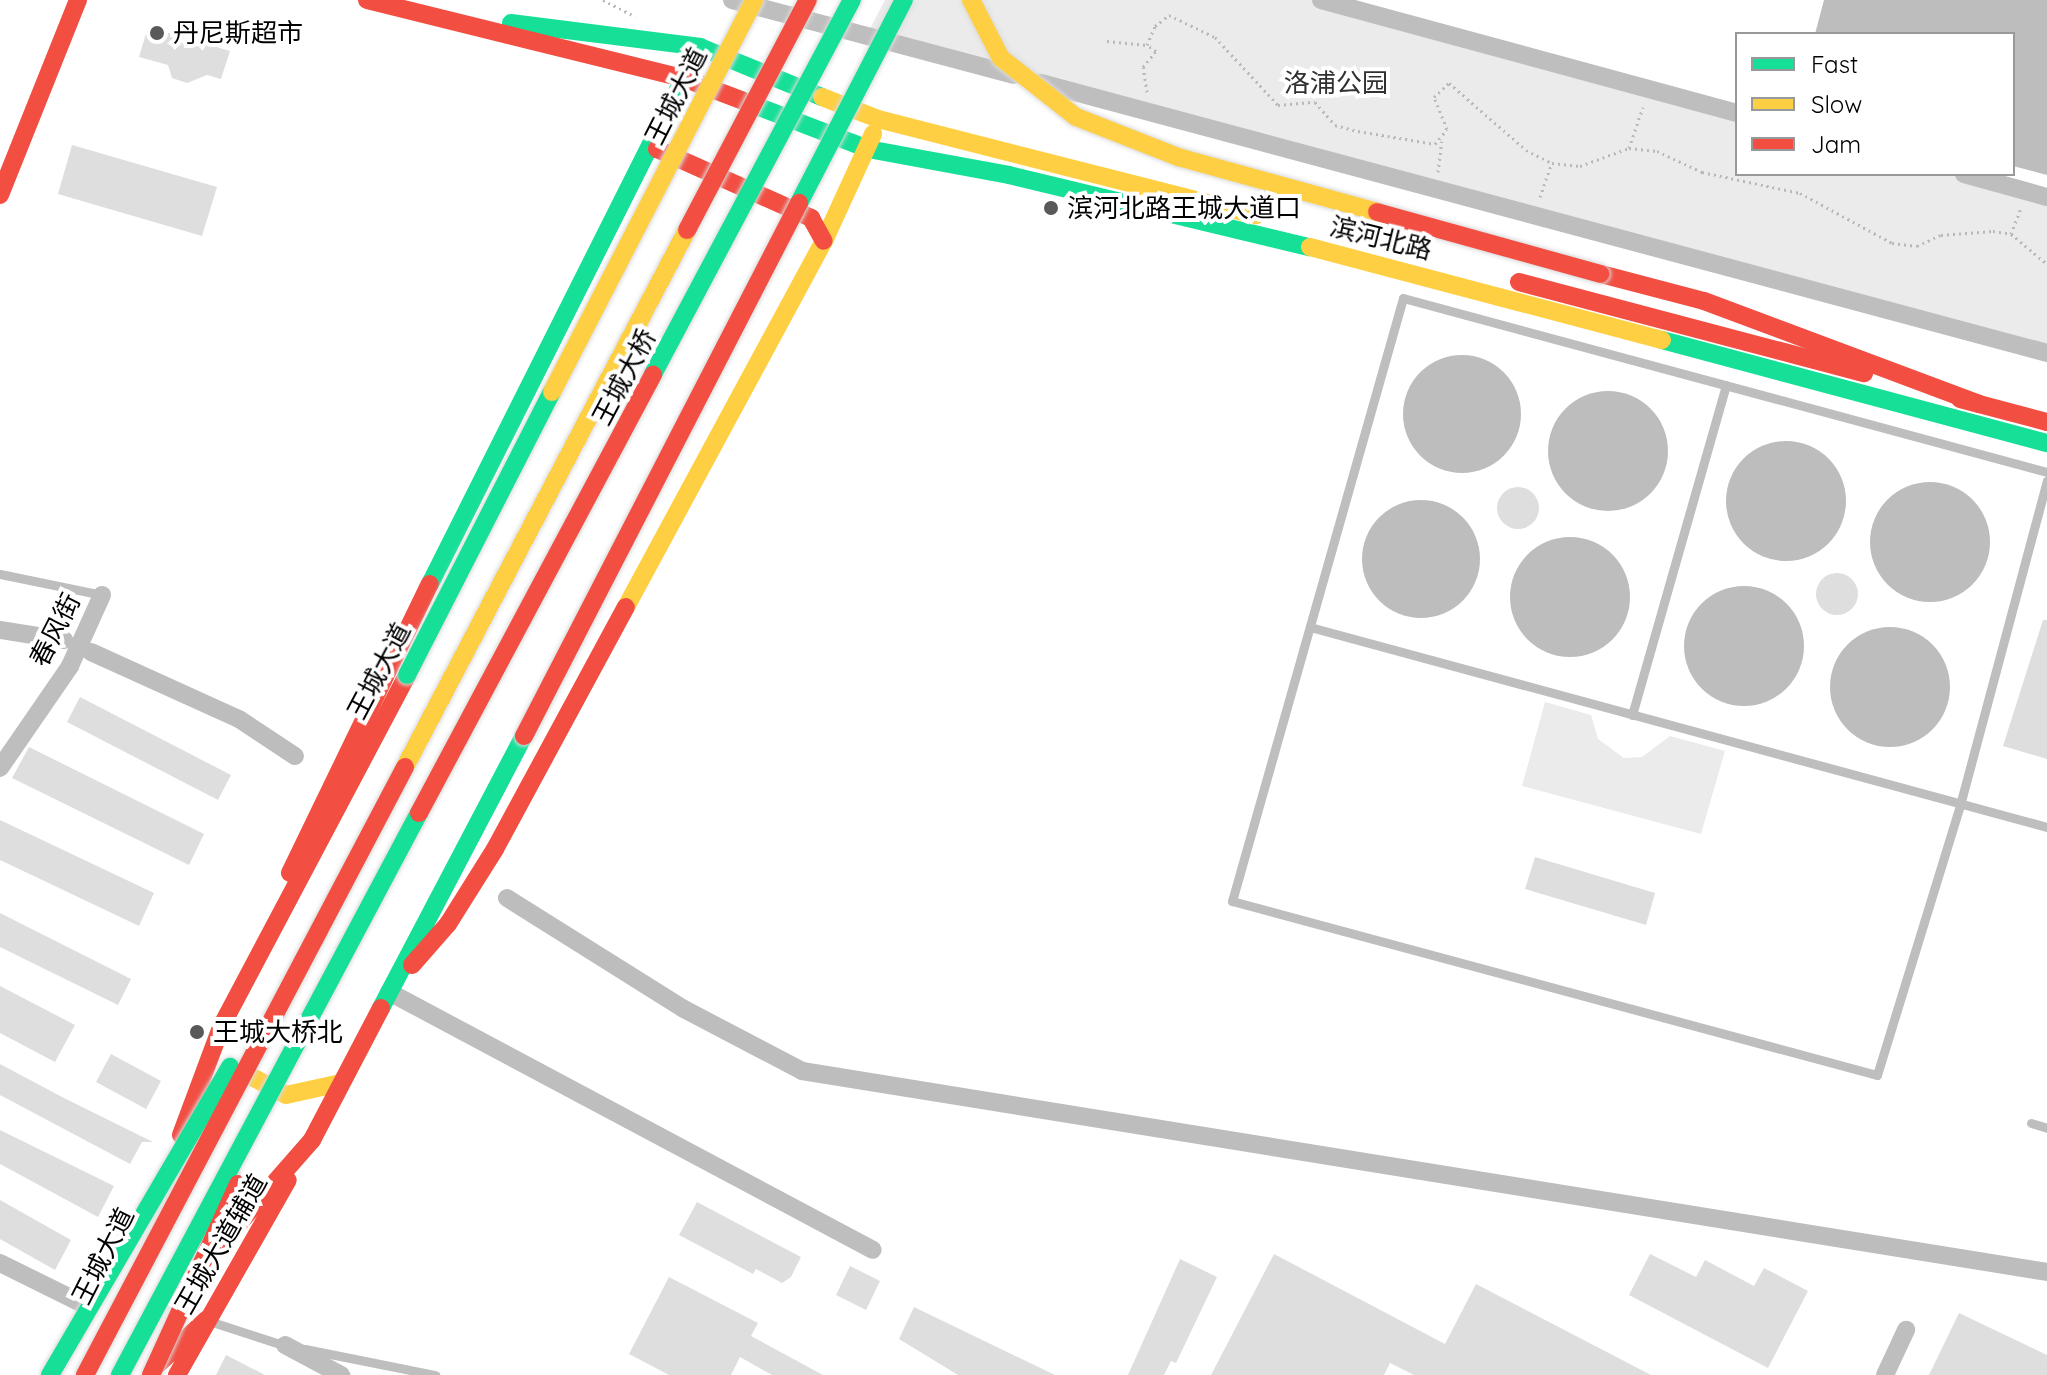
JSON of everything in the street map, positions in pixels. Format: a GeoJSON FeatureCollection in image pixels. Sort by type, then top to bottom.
{"type":"FeatureCollection","features":[{"type":"Feature","properties":{"kind":"main road"},"geometry":{"type":"LineString","coordinates":[[0,152],[60,0]]}},
{"type":"Feature","properties":{"kind":"main road"},"geometry":{"type":"LineString","coordinates":[[0,195],[78,0]]}},
{"type":"Feature","properties":{"kind":"main road","name":"滨河北路"},"geometry":{"type":"LineString","coordinates":[[367,0],[683,78],[868,149],[1009,175],[1361,259],[2047,443]]}},
{"type":"Feature","properties":{"kind":"main road","name":"王城大道"},"geometry":{"type":"LineString","coordinates":[[69,1375],[153,1217],[222,1025],[407,675],[754,0]]}},
{"type":"Feature","properties":{"kind":"main road","name":"王城大桥"},"geometry":{"type":"LineString","coordinates":[[410,767],[808,0]]}},
{"type":"Feature","properties":{"kind":"main road","name":"王城大桥"},"geometry":{"type":"LineString","coordinates":[[308,1033],[852,0]]}},
{"type":"Feature","properties":{"kind":"main road"},"geometry":{"type":"LineString","coordinates":[[147,1375],[213,1250],[312,1140],[904,0]]}},
{"type":"Feature","properties":{"kind":"main road"},"geometry":{"type":"LineString","coordinates":[[971,0],[1001,58],[1076,117],[1178,157],[1704,301],[1979,404]]}},
{"type":"Feature","properties":{"kind":"main road","name":"滨河北路"},"geometry":{"type":"LineString","coordinates":[[424,15],[613,32],[700,47],[878,119],[2047,422]]}},
{"type":"Feature","properties":{"kind":"main road"},"geometry":{"type":"LineString","coordinates":[[261,951],[307,828],[700,47]]}},
{"type":"Feature","properties":{"kind":"main road"},"geometry":{"type":"LineString","coordinates":[[389,992],[448,924],[495,849],[824,241],[868,149],[878,119]]}},
{"type":"Feature","properties":{"kind":"main road"},"geometry":{"type":"LineString","coordinates":[[647,150],[667,149],[811,218],[824,241]]}},
{"type":"Feature","properties":{"kind":"main road"},"geometry":{"type":"LineString","coordinates":[[50,1375],[410,767]]}},
{"type":"Feature","properties":{"kind":"main road","name":"王城大道"},"geometry":{"type":"LineString","coordinates":[[85,1375],[410,767]]}},
{"type":"Feature","properties":{"kind":"main road"},"geometry":{"type":"LineString","coordinates":[[222,1025],[234,1060],[286,1095],[313,1094],[341,1083]]}},
{"type":"Feature","properties":{"kind":"main road"},"geometry":{"type":"LineString","coordinates":[[120,1375],[308,1033]]}},
{"type":"Feature","properties":{"kind":"main road"},"geometry":{"type":"LineString","coordinates":[[147,1375],[308,1033]]}},
{"type":"Feature","properties":{"kind":"main road"},"geometry":{"type":"LineString","coordinates":[[42,1375],[197,1092]]}},
{"type":"Feature","properties":{"kind":"main road","name":"王城大道辅道"},"geometry":{"type":"LineString","coordinates":[[177,1375],[312,1140]]}},
{"type":"Feature","properties":{"kind":"main road"},"geometry":{"type":"LineString","coordinates":[[69,1375],[81,1303]]}},
{"type":"Feature","properties":{"kind":"main road"},"geometry":{"type":"LineString","coordinates":[[147,1375],[206,1320]]}},
{"type":"Feature","properties":{"kind":"street"},"geometry":{"type":"LineString","coordinates":[[732,0],[2047,353]]}},
{"type":"Feature","properties":{"kind":"street"},"geometry":{"type":"LineString","coordinates":[[1321,0],[1735,112]]}},
{"type":"Feature","properties":{"kind":"street"},"geometry":{"type":"LineString","coordinates":[[1971,176],[2047,197]]}},
{"type":"Feature","properties":{"kind":"street","name":"春风街"},"geometry":{"type":"LineString","coordinates":[[0,768],[70,666],[102,595]]}},
{"type":"Feature","properties":{"kind":"street"},"geometry":{"type":"LineString","coordinates":[[389,992],[873,1250]]}},
{"type":"Feature","properties":{"kind":"street"},"geometry":{"type":"LineString","coordinates":[[0,1263],[81,1303]]}},
{"type":"Feature","properties":{"kind":"street"},"geometry":{"type":"LineString","coordinates":[[1885,1375],[1906,1330]]}},
{"type":"Feature","properties":{"kind":"street"},"geometry":{"type":"LineString","coordinates":[[285,1345],[341,1375]]}},
{"type":"Feature","properties":{"kind":"lane"},"geometry":{"type":"LineString","coordinates":[[2047,472],[1403,298],[1232,901],[1877,1075],[1960,805],[2047,480]]}},
{"type":"Feature","properties":{"kind":"lane"},"geometry":{"type":"LineString","coordinates":[[1632,715],[1726,385]]}},
{"type":"Feature","properties":{"kind":"lane"},"geometry":{"type":"LineString","coordinates":[[0,574],[102,595]]}},
{"type":"Feature","properties":{"kind":"lane"},"geometry":{"type":"LineString","coordinates":[[1310,627],[2047,827]]}},
{"type":"Feature","properties":{"kind":"lane"},"geometry":{"type":"LineString","coordinates":[[2031,1123],[2047,1128]]}},
{"type":"Feature","properties":{"kind":"lane"},"geometry":{"type":"LineString","coordinates":[[206,1320],[285,1345],[435,1375]]}},
{"type":"Feature","properties":{"kind":"path"},"geometry":{"type":"LineString","coordinates":[[1147,45],[1155,26],[1169,15],[1182,18],[1215,37],[1278,105],[1315,102],[1335,125],[1405,142],[1435,144],[1444,137]]}},
{"type":"Feature","properties":{"kind":"path"},"geometry":{"type":"LineString","coordinates":[[1107,41],[1147,45],[1156,51],[1143,67],[1149,83],[1141,110]]}},
{"type":"Feature","properties":{"kind":"path"},"geometry":{"type":"LineString","coordinates":[[1446,191],[1436,159],[1447,129],[1434,97],[1449,83],[1526,150],[1552,163],[1580,166],[1629,148],[1735,176]]}},
{"type":"Feature","properties":{"kind":"path"},"geometry":{"type":"LineString","coordinates":[[1629,148],[1643,107],[1641,87]]}},
{"type":"Feature","properties":{"kind":"path"},"geometry":{"type":"LineString","coordinates":[[1541,217],[1541,188],[1552,163]]}},
{"type":"Feature","properties":{"kind":"path"},"geometry":{"type":"LineString","coordinates":[[1735,176],[1800,193],[1892,243],[1917,246],[1925,238],[1978,231],[2011,234],[2047,264]]}},
{"type":"Feature","properties":{"kind":"path"},"geometry":{"type":"LineString","coordinates":[[2011,234],[2023,190]]}},
{"type":"Feature","properties":{"kind":"green space","name":"洛浦公园"},"geometry":{"type":"Polygon","coordinates":[[[885,0],[1321,0],[1735,112],[1735,176],[1971,176],[2047,197],[2047,353],[866,36],[885,0]]]}},
{"type":"Feature","properties":{"kind":"green space"},"geometry":{"type":"Polygon","coordinates":[[[1545,702],[1591,715],[1598,739],[1624,758],[1642,757],[1670,736],[1725,751],[1701,834],[1522,786],[1545,702]]]}},
{"type":"Feature","properties":{"kind":"shaded area"},"geometry":{"type":"Polygon","coordinates":[[[1824,0],[2047,0],[2047,175],[2015,167],[2015,32],[1816,32],[1824,0]]]}},
{"type":"Feature","properties":{"kind":"shaded area"},"geometry":{"type":"Polygon","coordinates":[[[1462,355],[1485,359],[1504,372],[1517,391],[1521,414],[1517,437],[1504,456],[1485,469],[1462,473],[1439,469],[1420,456],[1407,437],[1403,414],[1407,391],[1420,372],[1439,359],[1462,355]]]}},
{"type":"Feature","properties":{"kind":"shaded area"},"geometry":{"type":"Polygon","coordinates":[[[1608,391],[1631,396],[1650,409],[1663,428],[1668,451],[1663,474],[1650,493],[1631,506],[1608,511],[1585,506],[1566,493],[1553,474],[1548,451],[1553,428],[1566,409],[1585,396],[1608,391]]]}},
{"type":"Feature","properties":{"kind":"shaded area"},"geometry":{"type":"Polygon","coordinates":[[[1786,441],[1809,446],[1828,459],[1841,478],[1846,501],[1841,524],[1828,543],[1809,556],[1786,561],[1763,556],[1744,543],[1731,524],[1726,501],[1731,478],[1744,459],[1763,446],[1786,441]]]}},
{"type":"Feature","properties":{"kind":"shaded area"},"geometry":{"type":"Polygon","coordinates":[[[1930,482],[1953,487],[1972,500],[1985,519],[1990,542],[1985,565],[1972,584],[1953,597],[1930,602],[1907,597],[1888,584],[1875,565],[1870,542],[1875,519],[1888,500],[1907,487],[1930,482]]]}},
{"type":"Feature","properties":{"kind":"shaded area"},"geometry":{"type":"Polygon","coordinates":[[[1421,500],[1444,504],[1463,517],[1476,536],[1480,559],[1476,582],[1463,601],[1444,614],[1421,618],[1398,614],[1379,601],[1366,582],[1362,559],[1366,536],[1379,517],[1398,504],[1421,500]]]}},
{"type":"Feature","properties":{"kind":"shaded area"},"geometry":{"type":"Polygon","coordinates":[[[1570,537],[1593,542],[1612,555],[1625,574],[1630,597],[1625,620],[1612,639],[1593,652],[1570,657],[1547,652],[1528,639],[1515,620],[1510,597],[1515,574],[1528,555],[1547,542],[1570,537]]]}},
{"type":"Feature","properties":{"kind":"shaded area"},"geometry":{"type":"Polygon","coordinates":[[[1744,586],[1767,591],[1786,604],[1799,623],[1804,646],[1799,669],[1786,688],[1767,701],[1744,706],[1721,701],[1702,688],[1689,669],[1684,646],[1689,623],[1702,604],[1721,591],[1744,586]]]}},
{"type":"Feature","properties":{"kind":"shaded area"},"geometry":{"type":"Polygon","coordinates":[[[1890,627],[1913,632],[1932,645],[1945,664],[1950,687],[1945,710],[1932,729],[1913,742],[1890,747],[1867,742],[1848,729],[1835,710],[1830,687],[1835,664],[1848,645],[1867,632],[1890,627]]]}},
{"type":"Feature","properties":{"kind":"building"},"geometry":{"type":"Polygon","coordinates":[[[148,27],[230,51],[221,79],[207,75],[187,83],[172,78],[168,65],[139,57],[148,27]]]}},
{"type":"Feature","properties":{"kind":"building"},"geometry":{"type":"Polygon","coordinates":[[[72,145],[217,187],[202,236],[58,194],[72,145]]]}},
{"type":"Feature","properties":{"kind":"building"},"geometry":{"type":"Polygon","coordinates":[[[1518,487],[1533,493],[1539,508],[1533,523],[1518,529],[1503,523],[1497,508],[1503,493],[1518,487]]]}},
{"type":"Feature","properties":{"kind":"building"},"geometry":{"type":"Polygon","coordinates":[[[1837,573],[1852,579],[1858,594],[1852,609],[1837,615],[1822,609],[1816,594],[1822,579],[1837,573]]]}},
{"type":"Feature","properties":{"kind":"building"},"geometry":{"type":"Polygon","coordinates":[[[2043,620],[2047,620],[2047,759],[2003,746],[2043,620]]]}},
{"type":"Feature","properties":{"kind":"building"},"geometry":{"type":"Polygon","coordinates":[[[80,697],[231,775],[218,800],[67,722],[80,697]]]}},
{"type":"Feature","properties":{"kind":"building"},"geometry":{"type":"Polygon","coordinates":[[[29,747],[204,834],[189,865],[12,778],[29,747]]]}},
{"type":"Feature","properties":{"kind":"building"},"geometry":{"type":"Polygon","coordinates":[[[0,820],[154,893],[139,926],[0,860],[0,820]]]}},
{"type":"Feature","properties":{"kind":"building"},"geometry":{"type":"Polygon","coordinates":[[[1535,857],[1655,893],[1646,925],[1525,889],[1535,857]]]}},
{"type":"Feature","properties":{"kind":"building"},"geometry":{"type":"Polygon","coordinates":[[[0,913],[131,979],[118,1005],[0,947],[0,913]]]}},
{"type":"Feature","properties":{"kind":"building"},"geometry":{"type":"Polygon","coordinates":[[[0,986],[75,1025],[55,1062],[0,1033],[0,986]]]}},
{"type":"Feature","properties":{"kind":"building"},"geometry":{"type":"Polygon","coordinates":[[[111,1054],[161,1081],[146,1109],[96,1082],[111,1054]]]}},
{"type":"Feature","properties":{"kind":"building"},"geometry":{"type":"Polygon","coordinates":[[[0,1064],[153,1142],[142,1142],[130,1164],[0,1095],[0,1064]]]}},
{"type":"Feature","properties":{"kind":"building"},"geometry":{"type":"Polygon","coordinates":[[[0,1130],[114,1186],[98,1217],[0,1164],[0,1130]]]}},
{"type":"Feature","properties":{"kind":"building"},"geometry":{"type":"Polygon","coordinates":[[[0,1200],[71,1240],[55,1270],[0,1239],[0,1200]]]}},
{"type":"Feature","properties":{"kind":"building"},"geometry":{"type":"Polygon","coordinates":[[[697,1202],[801,1257],[791,1277],[782,1283],[756,1269],[753,1274],[679,1235],[697,1202]]]}},
{"type":"Feature","properties":{"kind":"building"},"geometry":{"type":"Polygon","coordinates":[[[1274,1254],[1445,1344],[1476,1284],[1651,1375],[1414,1375],[1390,1363],[1384,1375],[1211,1375],[1274,1254]]]}},
{"type":"Feature","properties":{"kind":"building"},"geometry":{"type":"Polygon","coordinates":[[[1650,1254],[1696,1277],[1705,1260],[1754,1286],[1764,1268],[1808,1291],[1768,1368],[1629,1295],[1650,1254]]]}},
{"type":"Feature","properties":{"kind":"building"},"geometry":{"type":"Polygon","coordinates":[[[1180,1259],[1217,1277],[1176,1363],[1171,1361],[1164,1375],[1128,1375],[1180,1259]]]}},
{"type":"Feature","properties":{"kind":"building"},"geometry":{"type":"Polygon","coordinates":[[[850,1266],[880,1281],[866,1310],[836,1295],[850,1266]]]}},
{"type":"Feature","properties":{"kind":"building"},"geometry":{"type":"Polygon","coordinates":[[[669,1277],[758,1323],[751,1336],[823,1375],[772,1375],[740,1357],[731,1375],[669,1375],[629,1354],[669,1277]]]}},
{"type":"Feature","properties":{"kind":"building"},"geometry":{"type":"Polygon","coordinates":[[[914,1307],[1055,1375],[958,1375],[899,1339],[914,1307]]]}},
{"type":"Feature","properties":{"kind":"building"},"geometry":{"type":"Polygon","coordinates":[[[1959,1313],[2047,1355],[2047,1375],[1929,1375],[1959,1313]]]}},
{"type":"Feature","properties":{"kind":"building"},"geometry":{"type":"Polygon","coordinates":[[[226,1355],[265,1375],[216,1375],[226,1355]]]}},
{"type":"Feature","properties":{"kind":"waterway"},"geometry":{"type":"LineString","coordinates":[[0,630],[64,640]]}},
{"type":"Feature","properties":{"kind":"waterway"},"geometry":{"type":"LineString","coordinates":[[91,652],[239,719],[295,756]]}},
{"type":"Feature","properties":{"kind":"waterway"},"geometry":{"type":"LineString","coordinates":[[507,898],[684,1009],[802,1071],[2047,1272]]}},
{"type":"Feature","properties":{"kind":"traffic: fast"},"geometry":{"type":"LineString","coordinates":[[653,374],[852,0]]}},
{"type":"Feature","properties":{"kind":"traffic: fast"},"geometry":{"type":"LineString","coordinates":[[799,203],[904,0]]}},
{"type":"Feature","properties":{"kind":"traffic: fast"},"geometry":{"type":"LineString","coordinates":[[511,23],[700,47],[822,97]]}},
{"type":"Feature","properties":{"kind":"traffic: fast"},"geometry":{"type":"LineString","coordinates":[[430,584],[690,66]]}},
{"type":"Feature","properties":{"kind":"traffic: fast"},"geometry":{"type":"LineString","coordinates":[[741,100],[868,149],[1009,175],[1310,247]]}},
{"type":"Feature","properties":{"kind":"traffic: fast"},"geometry":{"type":"LineString","coordinates":[[1662,340],[2047,443]]}},
{"type":"Feature","properties":{"kind":"traffic: fast"},"geometry":{"type":"LineString","coordinates":[[407,675],[552,392]]}},
{"type":"Feature","properties":{"kind":"traffic: fast"},"geometry":{"type":"LineString","coordinates":[[381,1008],[524,736]]}},
{"type":"Feature","properties":{"kind":"traffic: fast"},"geometry":{"type":"LineString","coordinates":[[120,1375],[419,813]]}},
{"type":"Feature","properties":{"kind":"traffic: fast"},"geometry":{"type":"LineString","coordinates":[[50,1375],[230,1067]]}},
{"type":"Feature","properties":{"kind":"traffic: slow"},"geometry":{"type":"LineString","coordinates":[[552,392],[754,0]]}},
{"type":"Feature","properties":{"kind":"traffic: slow"},"geometry":{"type":"LineString","coordinates":[[971,0],[1001,58],[1076,117],[1178,157],[1377,212]]}},
{"type":"Feature","properties":{"kind":"traffic: slow"},"geometry":{"type":"LineString","coordinates":[[822,97],[878,119],[1256,215]]}},
{"type":"Feature","properties":{"kind":"traffic: slow"},"geometry":{"type":"LineString","coordinates":[[626,607],[824,241],[873,134]]}},
{"type":"Feature","properties":{"kind":"traffic: slow"},"geometry":{"type":"LineString","coordinates":[[405,767],[687,230]]}},
{"type":"Feature","properties":{"kind":"traffic: slow"},"geometry":{"type":"LineString","coordinates":[[1310,247],[1662,340]]}},
{"type":"Feature","properties":{"kind":"traffic: slow"},"geometry":{"type":"LineString","coordinates":[[254,1078],[286,1095],[341,1083]]}},
{"type":"Feature","properties":{"kind":"traffic: jam"},"geometry":{"type":"LineString","coordinates":[[0,195],[78,0]]}},
{"type":"Feature","properties":{"kind":"traffic: jam"},"geometry":{"type":"LineString","coordinates":[[367,0],[683,78],[741,100]]}},
{"type":"Feature","properties":{"kind":"traffic: jam"},"geometry":{"type":"LineString","coordinates":[[687,230],[808,0]]}},
{"type":"Feature","properties":{"kind":"traffic: jam"},"geometry":{"type":"LineString","coordinates":[[657,149],[811,218],[824,241]]}},
{"type":"Feature","properties":{"kind":"traffic: jam"},"geometry":{"type":"LineString","coordinates":[[524,736],[799,203]]}},
{"type":"Feature","properties":{"kind":"traffic: jam"},"geometry":{"type":"LineString","coordinates":[[1377,212],[1601,274]]}},
{"type":"Feature","properties":{"kind":"traffic: jam"},"geometry":{"type":"LineString","coordinates":[[1601,274],[1704,301],[1979,404]]}},
{"type":"Feature","properties":{"kind":"traffic: jam"},"geometry":{"type":"LineString","coordinates":[[1519,282],[1864,373]]}},
{"type":"Feature","properties":{"kind":"traffic: jam"},"geometry":{"type":"LineString","coordinates":[[419,813],[653,374]]}},
{"type":"Feature","properties":{"kind":"traffic: jam"},"geometry":{"type":"LineString","coordinates":[[1960,399],[2047,422]]}},
{"type":"Feature","properties":{"kind":"traffic: jam"},"geometry":{"type":"LineString","coordinates":[[290,873],[430,584]]}},
{"type":"Feature","properties":{"kind":"traffic: jam"},"geometry":{"type":"LineString","coordinates":[[412,965],[448,924],[495,849],[626,607]]}},
{"type":"Feature","properties":{"kind":"traffic: jam"},"geometry":{"type":"LineString","coordinates":[[181,1135],[222,1025],[407,675]]}},
{"type":"Feature","properties":{"kind":"traffic: jam"},"geometry":{"type":"LineString","coordinates":[[85,1375],[405,767]]}},
{"type":"Feature","properties":{"kind":"traffic: jam"},"geometry":{"type":"LineString","coordinates":[[211,1255],[312,1140],[381,1008]]}},
{"type":"Feature","properties":{"kind":"traffic: jam"},"geometry":{"type":"LineString","coordinates":[[177,1375],[288,1180]]}},
{"type":"Feature","properties":{"kind":"traffic: jam"},"geometry":{"type":"LineString","coordinates":[[151,1375],[238,1184]]}},
{"type":"Feature","properties":{"kind":"traffic: jam"},"geometry":{"type":"LineString","coordinates":[[154,1368],[206,1320]]}},
{"type":"Feature","properties":{"kind":"place","name":"丹尼斯超市"},"geometry":{"type":"Point","coordinates":[157,33]}},
{"type":"Feature","properties":{"kind":"place","name":"滨河北路王城大道口"},"geometry":{"type":"Point","coordinates":[1051,208]}},
{"type":"Feature","properties":{"kind":"place","name":"王城大桥北"},"geometry":{"type":"Point","coordinates":[197,1032]}}]}
